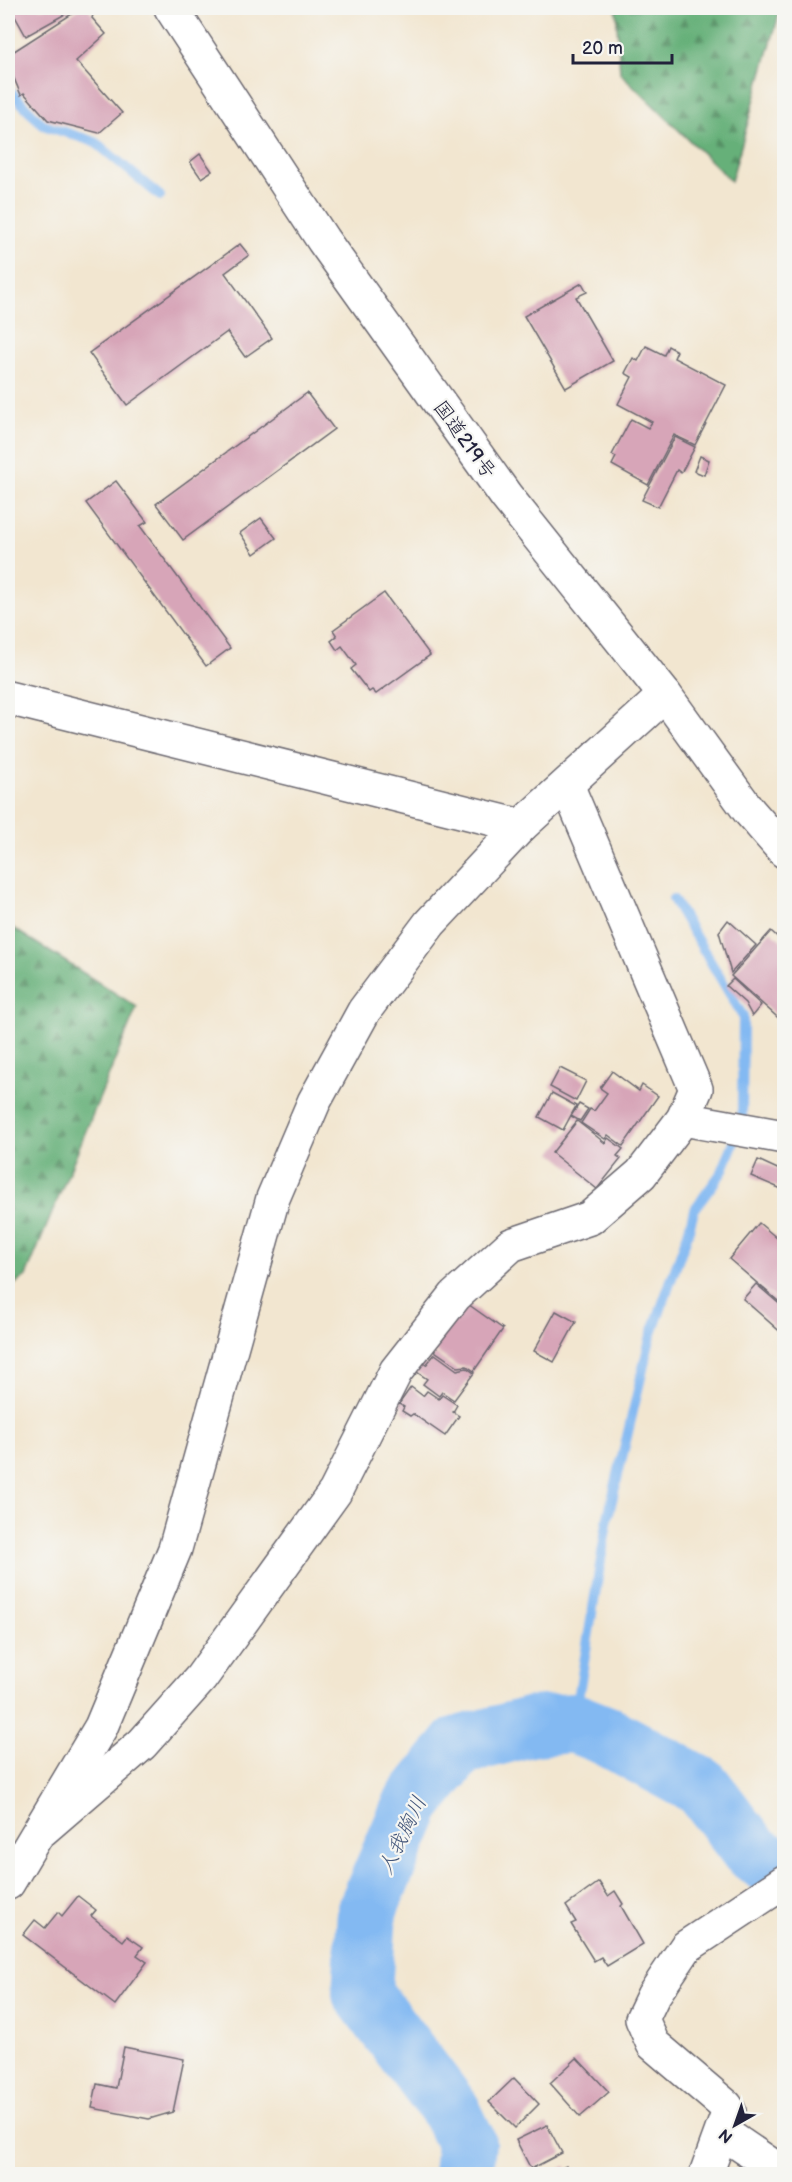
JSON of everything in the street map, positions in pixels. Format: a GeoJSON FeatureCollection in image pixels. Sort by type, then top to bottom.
{"type":"FeatureCollection","features":[{"type":"Feature","properties":{"kind":"main road","name":"国道219号"},"geometry":{"type":"LineString","coordinates":[[171,8],[323,240],[479,458],[665,695],[749,811],[784,851]]}},
{"type":"Feature","properties":{"kind":"main road"},"geometry":{"type":"LineString","coordinates":[[8,1883],[101,1728],[176,1550],[273,1198],[314,1102],[364,1011],[430,923],[521,826],[665,695]]}},
{"type":"Feature","properties":{"kind":"main road"},"geometry":{"type":"LineString","coordinates":[[8,698],[521,826]]}},
{"type":"Feature","properties":{"kind":"main road"},"geometry":{"type":"LineString","coordinates":[[40,1833],[142,1744],[201,1678],[335,1492],[396,1371],[455,1296],[511,1245],[590,1218],[641,1174],[683,1119],[696,1089],[567,785]]}},
{"type":"Feature","properties":{"kind":"main road"},"geometry":{"type":"LineString","coordinates":[[683,1119],[784,1137]]}},
{"type":"Feature","properties":{"kind":"main road"},"geometry":{"type":"LineString","coordinates":[[706,2175],[729,2112],[726,2106],[653,2044],[642,2019],[653,1996],[686,1947],[784,1882]]}},
{"type":"Feature","properties":{"kind":"main road"},"geometry":{"type":"LineString","coordinates":[[722,2132],[784,2174]]}},
{"type":"Feature","properties":{"kind":"green space"},"geometry":{"type":"Polygon","coordinates":[[[616,8],[781,8],[731,181],[620,73],[616,8]]]}},
{"type":"Feature","properties":{"kind":"green space"},"geometry":{"type":"Polygon","coordinates":[[[8,925],[137,1007],[26,1276],[8,1289],[8,925]]]}},
{"type":"Feature","properties":{"kind":"building"},"geometry":{"type":"Polygon","coordinates":[[[15,8],[76,8],[26,36],[12,11],[15,8]]]}},
{"type":"Feature","properties":{"kind":"building"},"geometry":{"type":"Polygon","coordinates":[[[81,8],[88,8],[93,15],[92,18],[106,34],[76,61],[122,113],[99,133],[48,120],[24,93],[21,95],[8,64],[8,55],[81,8]]]}},
{"type":"Feature","properties":{"kind":"building"},"geometry":{"type":"Polygon","coordinates":[[[200,154],[212,171],[201,178],[190,162],[200,154]]]}},
{"type":"Feature","properties":{"kind":"building"},"geometry":{"type":"Polygon","coordinates":[[[240,244],[249,255],[225,273],[272,338],[245,357],[227,332],[127,405],[89,353],[240,244]]]}},
{"type":"Feature","properties":{"kind":"building"},"geometry":{"type":"Polygon","coordinates":[[[582,283],[587,292],[576,297],[613,361],[566,388],[524,316],[582,283]]]}},
{"type":"Feature","properties":{"kind":"building"},"geometry":{"type":"Polygon","coordinates":[[[646,346],[664,355],[668,346],[677,351],[674,358],[726,385],[695,445],[674,435],[648,485],[612,465],[616,457],[612,455],[631,419],[648,428],[652,422],[618,404],[632,377],[625,373],[633,358],[638,361],[646,346]]]}},
{"type":"Feature","properties":{"kind":"building"},"geometry":{"type":"Polygon","coordinates":[[[307,393],[334,429],[183,540],[156,504],[307,393]]]}},
{"type":"Feature","properties":{"kind":"building"},"geometry":{"type":"Polygon","coordinates":[[[675,437],[695,447],[681,473],[677,470],[658,507],[642,500],[675,437]]]}},
{"type":"Feature","properties":{"kind":"building"},"geometry":{"type":"Polygon","coordinates":[[[700,456],[709,460],[704,475],[694,471],[700,456]]]}},
{"type":"Feature","properties":{"kind":"building"},"geometry":{"type":"Polygon","coordinates":[[[116,481],[147,522],[140,526],[230,648],[206,666],[86,503],[116,481]]]}},
{"type":"Feature","properties":{"kind":"building"},"geometry":{"type":"Polygon","coordinates":[[[261,518],[276,538],[254,554],[240,533],[261,518]]]}},
{"type":"Feature","properties":{"kind":"building"},"geometry":{"type":"Polygon","coordinates":[[[384,593],[430,655],[376,694],[372,690],[369,692],[351,669],[356,665],[342,646],[337,650],[331,641],[337,636],[333,630],[384,593]]]}},
{"type":"Feature","properties":{"kind":"building"},"geometry":{"type":"Polygon","coordinates":[[[728,920],[756,945],[731,973],[719,932],[728,920]]]}},
{"type":"Feature","properties":{"kind":"building"},"geometry":{"type":"Polygon","coordinates":[[[771,931],[784,943],[784,1023],[731,976],[771,931]]]}},
{"type":"Feature","properties":{"kind":"building"},"geometry":{"type":"Polygon","coordinates":[[[733,979],[761,1005],[752,1016],[745,1003],[726,986],[733,979]]]}},
{"type":"Feature","properties":{"kind":"building"},"geometry":{"type":"Polygon","coordinates":[[[560,1068],[586,1081],[576,1101],[550,1087],[560,1068]]]}},
{"type":"Feature","properties":{"kind":"building"},"geometry":{"type":"Polygon","coordinates":[[[612,1071],[639,1091],[642,1085],[658,1096],[623,1146],[608,1135],[605,1139],[581,1123],[590,1109],[594,1111],[607,1093],[600,1088],[612,1071]]]}},
{"type":"Feature","properties":{"kind":"building"},"geometry":{"type":"Polygon","coordinates":[[[552,1093],[576,1106],[563,1130],[539,1117],[552,1093]]]}},
{"type":"Feature","properties":{"kind":"building"},"geometry":{"type":"Polygon","coordinates":[[[579,1104],[588,1109],[580,1121],[571,1116],[579,1104]]]}},
{"type":"Feature","properties":{"kind":"building"},"geometry":{"type":"Polygon","coordinates":[[[577,1121],[605,1143],[608,1138],[623,1149],[617,1156],[621,1159],[597,1189],[552,1153],[577,1121]]]}},
{"type":"Feature","properties":{"kind":"building"},"geometry":{"type":"Polygon","coordinates":[[[758,1160],[784,1172],[784,1190],[751,1176],[758,1160]]]}},
{"type":"Feature","properties":{"kind":"building"},"geometry":{"type":"Polygon","coordinates":[[[759,1223],[784,1244],[784,1306],[729,1259],[759,1223]]]}},
{"type":"Feature","properties":{"kind":"building"},"geometry":{"type":"Polygon","coordinates":[[[756,1284],[784,1308],[784,1335],[743,1299],[756,1284]]]}},
{"type":"Feature","properties":{"kind":"building"},"geometry":{"type":"Polygon","coordinates":[[[465,1302],[503,1329],[474,1371],[467,1366],[458,1367],[432,1349],[465,1302]]]}},
{"type":"Feature","properties":{"kind":"building"},"geometry":{"type":"Polygon","coordinates":[[[556,1311],[576,1322],[554,1362],[534,1351],[556,1311]]]}},
{"type":"Feature","properties":{"kind":"building"},"geometry":{"type":"Polygon","coordinates":[[[435,1354],[457,1370],[467,1368],[474,1373],[454,1400],[442,1392],[439,1396],[423,1384],[427,1379],[414,1370],[421,1361],[426,1365],[435,1354]]]}},
{"type":"Feature","properties":{"kind":"building"},"geometry":{"type":"Polygon","coordinates":[[[411,1387],[423,1396],[427,1391],[439,1399],[442,1395],[457,1405],[453,1412],[459,1416],[445,1436],[413,1414],[410,1416],[402,1411],[404,1407],[399,1404],[411,1387]]]}},
{"type":"Feature","properties":{"kind":"building"},"geometry":{"type":"Polygon","coordinates":[[[599,1882],[608,1896],[615,1891],[643,1944],[607,1966],[601,1957],[594,1961],[571,1924],[576,1922],[566,1906],[599,1882]]]}},
{"type":"Feature","properties":{"kind":"building"},"geometry":{"type":"Polygon","coordinates":[[[78,1896],[96,1910],[91,1916],[123,1941],[127,1936],[143,1947],[137,1955],[147,1962],[115,2005],[23,1935],[35,1920],[45,1928],[58,1912],[62,1916],[78,1896]]]}},
{"type":"Feature","properties":{"kind":"building"},"geometry":{"type":"Polygon","coordinates":[[[124,2047],[184,2059],[173,2112],[149,2119],[92,2108],[97,2084],[116,2088],[124,2047]]]}},
{"type":"Feature","properties":{"kind":"building"},"geometry":{"type":"Polygon","coordinates":[[[577,2058],[609,2092],[580,2117],[550,2083],[577,2058]]]}},
{"type":"Feature","properties":{"kind":"building"},"geometry":{"type":"Polygon","coordinates":[[[514,2078],[539,2104],[515,2128],[489,2102],[514,2078]]]}},
{"type":"Feature","properties":{"kind":"building"},"geometry":{"type":"Polygon","coordinates":[[[547,2125],[562,2153],[531,2169],[516,2140],[547,2125]]]}},
{"type":"Feature","properties":{"kind":"building"},"geometry":{"type":"Polygon","coordinates":[[[566,2166],[571,2174],[550,2174],[566,2166]]]}},
{"type":"Feature","properties":{"kind":"waterway"},"geometry":{"type":"LineString","coordinates":[[8,89],[43,125],[95,142],[160,196]]}},
{"type":"Feature","properties":{"kind":"waterway"},"geometry":{"type":"LineString","coordinates":[[673,899],[743,1016],[742,1119]]}},
{"type":"Feature","properties":{"kind":"waterway"},"geometry":{"type":"LineString","coordinates":[[574,1723],[608,1517],[650,1339],[694,1210],[722,1172],[734,1142]]}},
{"type":"Feature","properties":{"kind":"waterway","name":"人我胸川"},"geometry":{"type":"LineString","coordinates":[[463,2174],[466,2142],[451,2111],[362,1993],[367,1910],[413,1803],[459,1746],[533,1726],[574,1723],[607,1736],[702,1787],[750,1850],[784,1875]]}}]}
